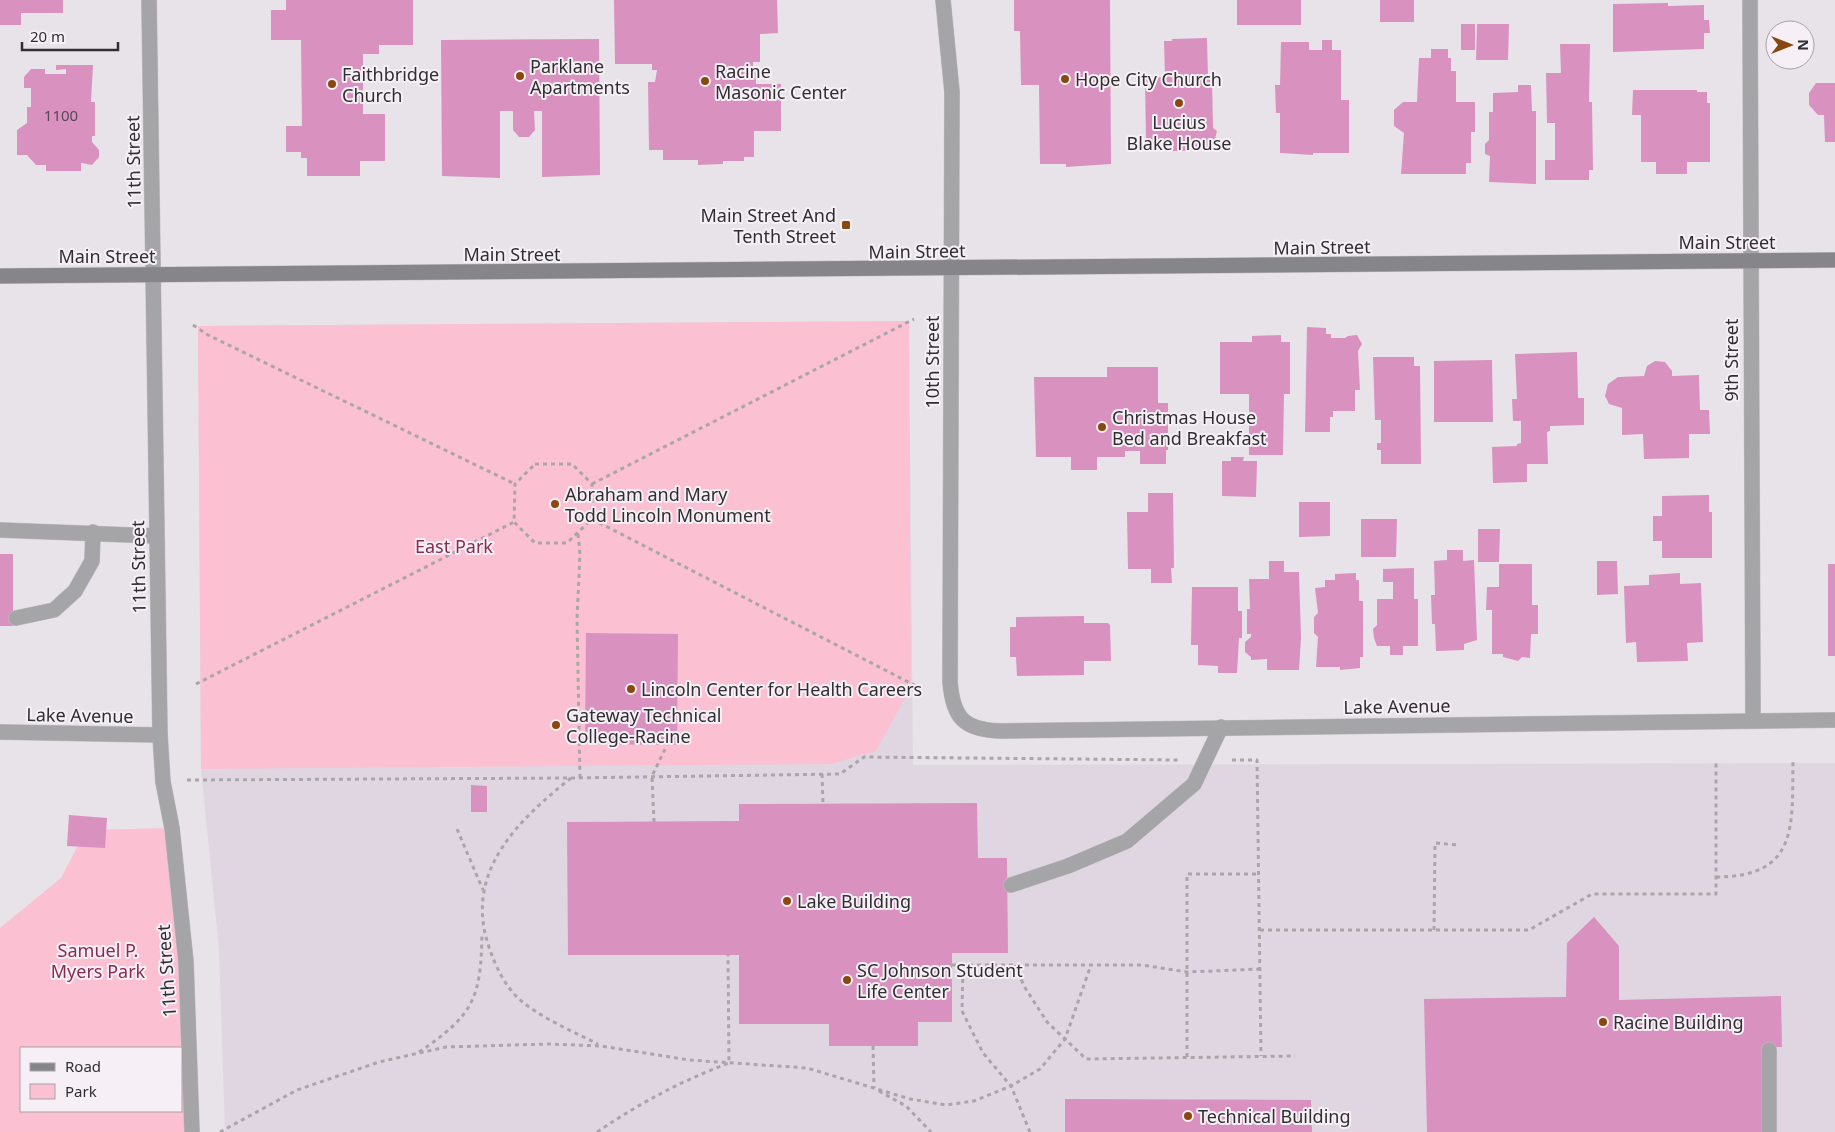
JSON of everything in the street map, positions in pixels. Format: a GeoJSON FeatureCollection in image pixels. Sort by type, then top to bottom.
{"type":"FeatureCollection","features":[{"type":"Feature","properties":{"kind":"main road","name":"Main Street"},"geometry":{"type":"LineString","coordinates":[[0,276],[1835,260]]}},
{"type":"Feature","properties":{"kind":"street","name":"11th Street"},"geometry":{"type":"LineString","coordinates":[[149,0],[160,735],[163,782],[172,828],[186,962],[192,1132]]}},
{"type":"Feature","properties":{"kind":"street","name":"10th Street"},"geometry":{"type":"LineString","coordinates":[[943,0],[952,92],[950,682],[952,702],[963,720]]}},
{"type":"Feature","properties":{"kind":"street","name":"9th Street"},"geometry":{"type":"LineString","coordinates":[[1750,0],[1753,720]]}},
{"type":"Feature","properties":{"kind":"street"},"geometry":{"type":"LineString","coordinates":[[0,530],[94,532],[156,536]]}},
{"type":"Feature","properties":{"kind":"street"},"geometry":{"type":"LineString","coordinates":[[16,618],[28,618],[54,610],[75,591],[92,561],[94,532]]}},
{"type":"Feature","properties":{"kind":"street","name":"Lake Avenue"},"geometry":{"type":"LineString","coordinates":[[963,720],[976,729],[994,731],[1835,720]]}},
{"type":"Feature","properties":{"kind":"street"},"geometry":{"type":"LineString","coordinates":[[1011,885],[1068,866],[1127,841],[1194,784],[1221,727]]}},
{"type":"Feature","properties":{"kind":"street","name":"Lake Avenue"},"geometry":{"type":"LineString","coordinates":[[0,732],[160,735]]}},
{"type":"Feature","properties":{"kind":"street"},"geometry":{"type":"LineString","coordinates":[[1769,1050],[1769,1132]]}},
{"type":"Feature","properties":{"kind":"path"},"geometry":{"type":"LineString","coordinates":[[592,484],[914,320]]}},
{"type":"Feature","properties":{"kind":"path"},"geometry":{"type":"LineString","coordinates":[[193,325],[208,335],[515,484]]}},
{"type":"Feature","properties":{"kind":"path"},"geometry":{"type":"LineString","coordinates":[[535,464],[572,464],[592,484],[592,519],[568,543],[535,543],[514,522],[515,484],[535,464]]}},
{"type":"Feature","properties":{"kind":"path"},"geometry":{"type":"LineString","coordinates":[[592,519],[916,686]]}},
{"type":"Feature","properties":{"kind":"path"},"geometry":{"type":"LineString","coordinates":[[196,684],[514,522]]}},
{"type":"Feature","properties":{"kind":"path"},"geometry":{"type":"LineString","coordinates":[[578,534],[580,554],[577,619],[580,778]]}},
{"type":"Feature","properties":{"kind":"path"},"geometry":{"type":"LineString","coordinates":[[654,822],[652,776],[667,745]]}},
{"type":"Feature","properties":{"kind":"path"},"geometry":{"type":"LineString","coordinates":[[163,782],[184,780],[580,778],[840,774],[864,757],[969,760],[1257,760],[1261,1056]]}},
{"type":"Feature","properties":{"kind":"path"},"geometry":{"type":"LineString","coordinates":[[1716,877],[1751,874],[1767,866],[1780,854],[1788,838],[1792,820],[1793,761]]}},
{"type":"Feature","properties":{"kind":"path"},"geometry":{"type":"LineString","coordinates":[[1260,930],[1529,930],[1592,894],[1716,894],[1716,762]]}},
{"type":"Feature","properties":{"kind":"path"},"geometry":{"type":"LineString","coordinates":[[822,774],[823,803]]}},
{"type":"Feature","properties":{"kind":"path"},"geometry":{"type":"LineString","coordinates":[[482,890],[499,849],[550,796],[571,778]]}},
{"type":"Feature","properties":{"kind":"path"},"geometry":{"type":"LineString","coordinates":[[416,1054],[446,1034],[472,1005],[482,972],[482,890],[457,829]]}},
{"type":"Feature","properties":{"kind":"path"},"geometry":{"type":"LineString","coordinates":[[1434,930],[1435,843],[1458,845]]}},
{"type":"Feature","properties":{"kind":"path"},"geometry":{"type":"LineString","coordinates":[[1187,1057],[1187,874],[1259,874]]}},
{"type":"Feature","properties":{"kind":"path"},"geometry":{"type":"LineString","coordinates":[[482,930],[496,969],[518,998],[559,1025],[601,1046]]}},
{"type":"Feature","properties":{"kind":"path"},"geometry":{"type":"LineString","coordinates":[[728,955],[729,1063]]}},
{"type":"Feature","properties":{"kind":"path"},"geometry":{"type":"LineString","coordinates":[[952,965],[1142,965],[1187,972],[1261,969]]}},
{"type":"Feature","properties":{"kind":"path"},"geometry":{"type":"LineString","coordinates":[[963,965],[962,1010],[983,1052],[1011,1086],[1030,1132]]}},
{"type":"Feature","properties":{"kind":"path"},"geometry":{"type":"LineString","coordinates":[[1015,965],[1024,986],[1047,1022],[1086,1059],[1295,1056]]}},
{"type":"Feature","properties":{"kind":"path"},"geometry":{"type":"LineString","coordinates":[[220,1132],[297,1090],[379,1062],[446,1047],[548,1044],[601,1046],[689,1060],[807,1068],[910,1099],[946,1105],[974,1101],[1011,1086],[1040,1069],[1065,1040],[1092,965]]}},
{"type":"Feature","properties":{"kind":"path"},"geometry":{"type":"LineString","coordinates":[[873,1046],[874,1088]]}},
{"type":"Feature","properties":{"kind":"path"},"geometry":{"type":"LineString","coordinates":[[597,1132],[629,1110],[679,1082],[729,1063]]}},
{"type":"Feature","properties":{"kind":"path"},"geometry":{"type":"LineString","coordinates":[[874,1088],[906,1106],[931,1132]]}},
{"type":"Feature","properties":{"kind":"shaded area","name":"Gateway Technical College-Racine"},"geometry":{"type":"Polygon","coordinates":[[[909,321],[913,765],[1835,763],[1835,1132],[225,1132],[219,950],[201,769],[198,326],[909,321]]]}},
{"type":"Feature","properties":{"kind":"green space","name":"East Park"},"geometry":{"type":"Polygon","coordinates":[[[909,321],[911,687],[876,751],[831,764],[201,769],[198,326],[909,321]]]}},
{"type":"Feature","properties":{"kind":"green space","name":"Samuel P. Myers Park"},"geometry":{"type":"Polygon","coordinates":[[[172,828],[192,1132],[0,1132],[0,928],[61,878],[86,830],[172,828]]]}},
{"type":"Feature","properties":{"kind":"building"},"geometry":{"type":"Polygon","coordinates":[[[0,0],[63,0],[63,13],[21,13],[21,25],[0,25],[0,0]]]}},
{"type":"Feature","properties":{"kind":"building","name":"Faithbridge Church"},"geometry":{"type":"Polygon","coordinates":[[[286,0],[413,0],[413,45],[379,45],[379,54],[363,54],[363,114],[385,114],[385,161],[360,161],[360,176],[307,176],[307,158],[301,158],[301,152],[286,152],[286,126],[302,126],[301,40],[271,40],[271,10],[286,10],[286,0]]]}},
{"type":"Feature","properties":{"kind":"building","name":"Racine Masonic Center"},"geometry":{"type":"Polygon","coordinates":[[[614,0],[777,0],[778,33],[760,34],[760,62],[753,62],[753,70],[756,70],[756,84],[781,84],[781,131],[754,131],[754,157],[744,157],[744,161],[723,161],[723,164],[698,165],[698,160],[663,160],[663,150],[649,150],[648,82],[655,82],[657,70],[652,70],[652,64],[615,64],[614,0]]]}},
{"type":"Feature","properties":{"kind":"building","name":"Hope City Church"},"geometry":{"type":"Polygon","coordinates":[[[1014,0],[1110,0],[1111,164],[1066,167],[1066,164],[1040,164],[1039,85],[1021,85],[1020,31],[1014,31],[1014,0]]]}},
{"type":"Feature","properties":{"kind":"building"},"geometry":{"type":"Polygon","coordinates":[[[1237,0],[1301,0],[1301,25],[1237,25],[1237,0]]]}},
{"type":"Feature","properties":{"kind":"building"},"geometry":{"type":"Polygon","coordinates":[[[1380,0],[1414,0],[1414,22],[1380,22],[1380,0]]]}},
{"type":"Feature","properties":{"kind":"building"},"geometry":{"type":"Polygon","coordinates":[[[1668,3],[1668,6],[1704,5],[1704,20],[1709,20],[1710,33],[1704,33],[1704,49],[1613,52],[1613,4],[1668,3]]]}},
{"type":"Feature","properties":{"kind":"building"},"geometry":{"type":"Polygon","coordinates":[[[1461,24],[1475,24],[1475,50],[1461,50],[1461,24]]]}},
{"type":"Feature","properties":{"kind":"building"},"geometry":{"type":"Polygon","coordinates":[[[1477,24],[1509,24],[1508,60],[1476,60],[1477,24]]]}},
{"type":"Feature","properties":{"kind":"building","name":"Lucius Blake House"},"geometry":{"type":"Polygon","coordinates":[[[1207,38],[1208,77],[1212,77],[1213,128],[1217,131],[1213,147],[1189,147],[1189,151],[1172,151],[1172,141],[1146,142],[1145,78],[1165,77],[1164,41],[1207,38]]]}},
{"type":"Feature","properties":{"kind":"building","name":"Parklane Apartments"},"geometry":{"type":"Polygon","coordinates":[[[599,39],[600,175],[542,177],[542,111],[534,111],[535,130],[529,137],[519,137],[513,130],[513,111],[500,111],[500,178],[442,176],[441,40],[599,39]]]}},
{"type":"Feature","properties":{"kind":"building"},"geometry":{"type":"Polygon","coordinates":[[[1322,40],[1332,40],[1332,50],[1341,50],[1341,100],[1349,100],[1349,153],[1313,153],[1313,155],[1280,153],[1280,113],[1276,113],[1275,85],[1280,85],[1281,42],[1309,42],[1309,50],[1322,50],[1322,40]]]}},
{"type":"Feature","properties":{"kind":"building"},"geometry":{"type":"Polygon","coordinates":[[[1560,44],[1590,44],[1589,102],[1592,102],[1593,170],[1589,170],[1589,180],[1545,180],[1545,160],[1555,160],[1555,123],[1547,123],[1546,73],[1561,73],[1560,44]]]}},
{"type":"Feature","properties":{"kind":"building"},"geometry":{"type":"Polygon","coordinates":[[[1431,49],[1448,49],[1448,58],[1451,58],[1451,71],[1456,71],[1456,102],[1475,102],[1475,132],[1471,132],[1471,163],[1466,163],[1466,174],[1401,174],[1404,133],[1394,126],[1394,110],[1403,102],[1417,102],[1419,58],[1431,58],[1431,49]]]}},
{"type":"Feature","properties":{"kind":"building"},"geometry":{"type":"Polygon","coordinates":[[[56,65],[93,65],[91,102],[95,102],[95,136],[92,136],[92,142],[99,150],[99,157],[92,165],[81,163],[81,171],[46,171],[46,165],[36,165],[27,155],[17,155],[17,130],[27,123],[27,107],[31,107],[31,88],[24,88],[24,77],[31,69],[45,69],[45,74],[66,74],[66,69],[56,70],[56,65]]]}},
{"type":"Feature","properties":{"kind":"building"},"geometry":{"type":"Polygon","coordinates":[[[1816,83],[1835,83],[1835,142],[1825,142],[1824,115],[1818,115],[1809,105],[1809,93],[1816,83]]]}},
{"type":"Feature","properties":{"kind":"building"},"geometry":{"type":"Polygon","coordinates":[[[1518,85],[1531,85],[1532,111],[1536,111],[1536,184],[1489,182],[1490,156],[1485,154],[1485,144],[1489,140],[1489,112],[1493,112],[1493,93],[1518,92],[1518,85]]]}},
{"type":"Feature","properties":{"kind":"building"},"geometry":{"type":"Polygon","coordinates":[[[1633,90],[1697,90],[1697,92],[1707,92],[1707,103],[1710,103],[1710,162],[1687,162],[1687,174],[1656,174],[1656,162],[1641,162],[1641,115],[1632,115],[1633,90]]]}},
{"type":"Feature","properties":{"kind":"building"},"geometry":{"type":"Polygon","coordinates":[[[1307,327],[1326,328],[1326,334],[1331,334],[1331,338],[1345,338],[1357,335],[1362,344],[1358,351],[1360,390],[1355,390],[1355,411],[1333,411],[1333,417],[1330,417],[1330,432],[1305,432],[1307,327]]]}},
{"type":"Feature","properties":{"kind":"building"},"geometry":{"type":"Polygon","coordinates":[[[1281,335],[1281,342],[1290,342],[1290,394],[1284,394],[1283,455],[1249,455],[1249,394],[1220,394],[1220,342],[1252,342],[1252,336],[1281,335]]]}},
{"type":"Feature","properties":{"kind":"building"},"geometry":{"type":"Polygon","coordinates":[[[1577,352],[1578,398],[1584,398],[1584,425],[1550,426],[1550,431],[1547,432],[1548,464],[1527,464],[1527,482],[1493,483],[1492,447],[1517,446],[1517,444],[1521,443],[1521,421],[1513,421],[1512,399],[1517,399],[1515,354],[1577,352]]]}},
{"type":"Feature","properties":{"kind":"building"},"geometry":{"type":"Polygon","coordinates":[[[1373,357],[1414,357],[1414,366],[1420,366],[1421,464],[1381,464],[1381,450],[1377,450],[1377,443],[1381,443],[1381,420],[1375,420],[1373,357]]]}},
{"type":"Feature","properties":{"kind":"building"},"geometry":{"type":"Polygon","coordinates":[[[1492,360],[1493,422],[1434,422],[1434,361],[1492,360]]]}},
{"type":"Feature","properties":{"kind":"building"},"geometry":{"type":"Polygon","coordinates":[[[1655,361],[1665,362],[1672,371],[1672,376],[1699,375],[1700,410],[1709,410],[1710,434],[1689,434],[1689,458],[1644,459],[1643,434],[1622,435],[1622,408],[1609,404],[1605,396],[1608,384],[1618,377],[1644,376],[1647,366],[1655,361]]]}},
{"type":"Feature","properties":{"kind":"building","name":"Christmas House Bed and Breakfast"},"geometry":{"type":"Polygon","coordinates":[[[1107,367],[1158,367],[1158,403],[1168,403],[1168,450],[1166,450],[1166,464],[1140,464],[1140,451],[1125,451],[1125,457],[1097,457],[1097,470],[1071,470],[1071,457],[1036,457],[1034,377],[1107,377],[1107,367]]]}},
{"type":"Feature","properties":{"kind":"building"},"geometry":{"type":"Polygon","coordinates":[[[1231,457],[1244,457],[1243,461],[1257,461],[1256,497],[1222,496],[1222,461],[1231,461],[1231,457]]]}},
{"type":"Feature","properties":{"kind":"building"},"geometry":{"type":"Polygon","coordinates":[[[1148,493],[1173,493],[1174,568],[1171,568],[1172,583],[1151,583],[1151,569],[1128,569],[1127,512],[1148,512],[1148,493]]]}},
{"type":"Feature","properties":{"kind":"building"},"geometry":{"type":"Polygon","coordinates":[[[1709,495],[1709,512],[1712,512],[1712,558],[1662,558],[1662,541],[1653,541],[1653,516],[1662,516],[1662,496],[1709,495]]]}},
{"type":"Feature","properties":{"kind":"building"},"geometry":{"type":"Polygon","coordinates":[[[1299,502],[1330,502],[1330,536],[1299,537],[1299,502]]]}},
{"type":"Feature","properties":{"kind":"building"},"geometry":{"type":"Polygon","coordinates":[[[1361,519],[1397,519],[1396,557],[1361,557],[1361,519]]]}},
{"type":"Feature","properties":{"kind":"building"},"geometry":{"type":"Polygon","coordinates":[[[1478,529],[1500,529],[1499,562],[1478,562],[1478,529]]]}},
{"type":"Feature","properties":{"kind":"building"},"geometry":{"type":"Polygon","coordinates":[[[1447,550],[1463,550],[1463,561],[1474,560],[1477,640],[1464,644],[1464,650],[1436,651],[1435,624],[1432,624],[1431,595],[1435,595],[1434,561],[1447,560],[1447,550]]]}},
{"type":"Feature","properties":{"kind":"building"},"geometry":{"type":"Polygon","coordinates":[[[0,554],[13,554],[13,626],[0,626],[0,554]]]}},
{"type":"Feature","properties":{"kind":"building"},"geometry":{"type":"Polygon","coordinates":[[[1269,561],[1284,561],[1284,572],[1299,572],[1301,638],[1299,670],[1267,670],[1267,659],[1251,660],[1251,657],[1245,652],[1245,642],[1251,637],[1251,634],[1247,634],[1247,609],[1250,609],[1249,579],[1269,579],[1269,561]]]}},
{"type":"Feature","properties":{"kind":"building"},"geometry":{"type":"Polygon","coordinates":[[[1597,561],[1617,561],[1618,594],[1597,595],[1597,561]]]}},
{"type":"Feature","properties":{"kind":"building"},"geometry":{"type":"Polygon","coordinates":[[[1499,564],[1532,564],[1532,605],[1538,605],[1538,634],[1531,634],[1530,658],[1522,657],[1518,661],[1503,657],[1503,654],[1492,654],[1492,610],[1486,610],[1487,587],[1499,587],[1499,564]]]}},
{"type":"Feature","properties":{"kind":"building"},"geometry":{"type":"Polygon","coordinates":[[[1828,564],[1835,564],[1835,656],[1828,656],[1828,564]]]}},
{"type":"Feature","properties":{"kind":"building"},"geometry":{"type":"Polygon","coordinates":[[[1414,568],[1414,599],[1418,599],[1418,646],[1403,646],[1403,655],[1390,655],[1390,646],[1377,646],[1373,629],[1377,625],[1377,599],[1393,599],[1393,582],[1383,582],[1383,569],[1414,568]]]}},
{"type":"Feature","properties":{"kind":"building"},"geometry":{"type":"Polygon","coordinates":[[[1356,573],[1356,580],[1359,580],[1359,601],[1363,601],[1363,657],[1360,657],[1360,668],[1340,670],[1340,667],[1316,667],[1318,637],[1314,633],[1314,617],[1318,613],[1315,588],[1325,587],[1325,580],[1335,580],[1335,574],[1356,573]]]}},
{"type":"Feature","properties":{"kind":"building"},"geometry":{"type":"Polygon","coordinates":[[[1680,573],[1680,584],[1701,583],[1703,642],[1687,643],[1688,661],[1637,662],[1636,642],[1626,643],[1624,586],[1649,585],[1649,575],[1680,573]]]}},
{"type":"Feature","properties":{"kind":"building"},"geometry":{"type":"Polygon","coordinates":[[[1192,587],[1238,587],[1238,611],[1242,611],[1242,638],[1239,638],[1237,673],[1218,673],[1218,666],[1198,665],[1198,645],[1191,645],[1192,587]]]}},
{"type":"Feature","properties":{"kind":"building"},"geometry":{"type":"Polygon","coordinates":[[[1084,616],[1084,623],[1108,623],[1110,625],[1111,661],[1084,661],[1084,675],[1017,676],[1016,657],[1010,657],[1010,627],[1016,627],[1016,617],[1084,616]]]}},
{"type":"Feature","properties":{"kind":"building","name":"Lincoln Center for Health Careers"},"geometry":{"type":"Polygon","coordinates":[[[586,633],[678,634],[677,745],[585,744],[586,633]]]}},
{"type":"Feature","properties":{"kind":"building"},"geometry":{"type":"Polygon","coordinates":[[[471,785],[487,786],[487,812],[471,812],[471,785]]]}},
{"type":"Feature","properties":{"kind":"building","name":"Lake Building"},"geometry":{"type":"Polygon","coordinates":[[[977,803],[978,858],[1007,858],[1008,953],[952,953],[952,1022],[918,1022],[918,1046],[829,1046],[829,1024],[739,1024],[739,955],[568,955],[567,822],[739,821],[739,804],[977,803]]]}},
{"type":"Feature","properties":{"kind":"building"},"geometry":{"type":"Polygon","coordinates":[[[69,815],[107,818],[105,848],[67,846],[69,815]]]}},
{"type":"Feature","properties":{"kind":"building","name":"Racine Building"},"geometry":{"type":"Polygon","coordinates":[[[1594,917],[1619,946],[1619,1000],[1781,996],[1782,1047],[1763,1047],[1765,1132],[1427,1132],[1424,999],[1566,997],[1567,943],[1594,917]]]}},
{"type":"Feature","properties":{"kind":"building","name":"Technical Building"},"geometry":{"type":"Polygon","coordinates":[[[1065,1099],[1311,1100],[1312,1132],[1065,1132],[1065,1099]]]}},
{"type":"Feature","properties":{"kind":"place","name":"Parklane Apartments"},"geometry":{"type":"Point","coordinates":[520,76]}},
{"type":"Feature","properties":{"kind":"place","name":"Hope City Church"},"geometry":{"type":"Point","coordinates":[1065,79]}},
{"type":"Feature","properties":{"kind":"place","name":"Racine Masonic Center"},"geometry":{"type":"Point","coordinates":[705,81]}},
{"type":"Feature","properties":{"kind":"place","name":"Faithbridge Church"},"geometry":{"type":"Point","coordinates":[332,84]}},
{"type":"Feature","properties":{"kind":"place","name":"Lucius Blake House"},"geometry":{"type":"Point","coordinates":[1179,103]}},
{"type":"Feature","properties":{"kind":"place","name":"Main Street And Tenth Street"},"geometry":{"type":"Point","coordinates":[846,225]}},
{"type":"Feature","properties":{"kind":"place","name":"Christmas House Bed and Breakfast"},"geometry":{"type":"Point","coordinates":[1102,427]}},
{"type":"Feature","properties":{"kind":"place","name":"Abraham and Mary Todd Lincoln Monument"},"geometry":{"type":"Point","coordinates":[555,504]}},
{"type":"Feature","properties":{"kind":"place","name":"Lincoln Center for Health Careers"},"geometry":{"type":"Point","coordinates":[631,689]}},
{"type":"Feature","properties":{"kind":"place","name":"Gateway Technical College-Racine"},"geometry":{"type":"Point","coordinates":[556,725]}},
{"type":"Feature","properties":{"kind":"place","name":"Lake Building"},"geometry":{"type":"Point","coordinates":[787,901]}},
{"type":"Feature","properties":{"kind":"place","name":"SC Johnson Student Life Center"},"geometry":{"type":"Point","coordinates":[847,980]}},
{"type":"Feature","properties":{"kind":"place","name":"Racine Building"},"geometry":{"type":"Point","coordinates":[1603,1022]}},
{"type":"Feature","properties":{"kind":"place","name":"Technical Building"},"geometry":{"type":"Point","coordinates":[1188,1116]}}]}
